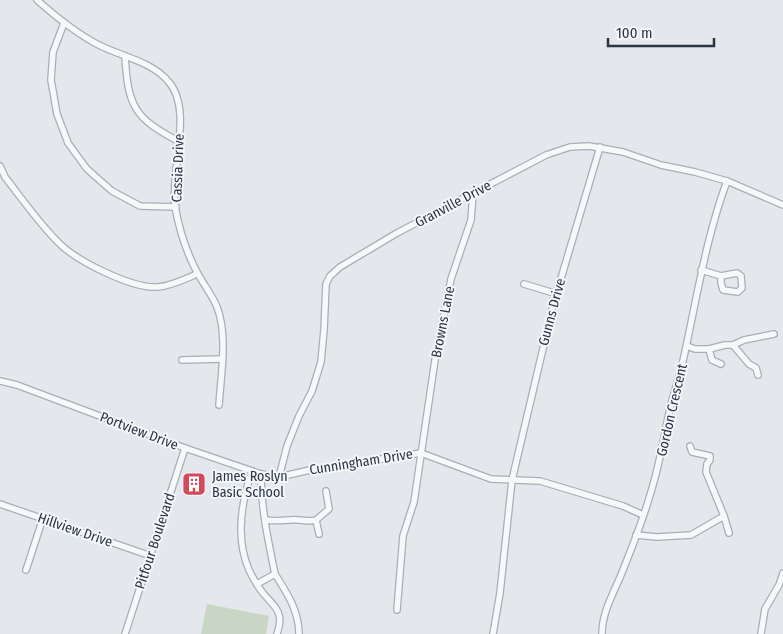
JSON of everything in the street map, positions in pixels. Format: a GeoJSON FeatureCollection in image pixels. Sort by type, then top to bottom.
{"type":"FeatureCollection","features":[{"type":"Feature","properties":{"kind":"street","name":"Cassia Drive"},"geometry":{"type":"LineString","coordinates":[[37,0],[64,23],[95,44],[153,68],[168,80],[176,91],[179,103],[174,187],[176,208],[187,251],[216,306],[222,326],[219,404]]}},
{"type":"Feature","properties":{"kind":"street"},"geometry":{"type":"LineString","coordinates":[[64,23],[53,52],[51,80],[57,114],[68,143],[87,169],[112,191],[140,206],[176,208]]}},
{"type":"Feature","properties":{"kind":"street"},"geometry":{"type":"LineString","coordinates":[[125,56],[127,84],[132,103],[142,118],[161,132],[178,141]]}},
{"type":"Feature","properties":{"kind":"street","name":"Granville Drive"},"geometry":{"type":"LineString","coordinates":[[280,477],[287,446],[312,391],[321,362],[326,311],[326,284],[330,276],[340,267],[397,233],[546,155],[570,146],[600,147],[623,152],[660,165],[727,181],[783,205]]}},
{"type":"Feature","properties":{"kind":"street","name":"Gunns Drive"},"geometry":{"type":"LineString","coordinates":[[493,634],[500,593],[512,480],[556,294],[600,147]]}},
{"type":"Feature","properties":{"kind":"street"},"geometry":{"type":"LineString","coordinates":[[0,166],[5,177],[62,246],[100,271],[132,284],[156,287],[168,285],[198,274]]}},
{"type":"Feature","properties":{"kind":"street","name":"Gordon Crescent"},"geometry":{"type":"LineString","coordinates":[[602,634],[606,610],[624,570],[661,458],[669,413],[687,346],[701,270],[715,213],[727,181]]}},
{"type":"Feature","properties":{"kind":"street","name":"Browns Lane"},"geometry":{"type":"LineString","coordinates":[[397,610],[403,536],[414,502],[435,360],[449,288],[471,220],[473,194]]}},
{"type":"Feature","properties":{"kind":"street"},"geometry":{"type":"LineString","coordinates":[[701,270],[721,276]]}},
{"type":"Feature","properties":{"kind":"street"},"geometry":{"type":"LineString","coordinates":[[524,284],[556,294]]}},
{"type":"Feature","properties":{"kind":"street"},"geometry":{"type":"LineString","coordinates":[[687,346],[695,349],[710,349],[774,334]]}},
{"type":"Feature","properties":{"kind":"street"},"geometry":{"type":"LineString","coordinates":[[733,345],[749,364],[756,368],[758,375]]}},
{"type":"Feature","properties":{"kind":"street"},"geometry":{"type":"LineString","coordinates":[[710,349],[712,360],[721,364]]}},
{"type":"Feature","properties":{"kind":"street"},"geometry":{"type":"LineString","coordinates":[[182,360],[222,359]]}},
{"type":"Feature","properties":{"kind":"street","name":"Portview Drive"},"geometry":{"type":"LineString","coordinates":[[0,381],[17,385],[252,471],[280,477]]}},
{"type":"Feature","properties":{"kind":"street"},"geometry":{"type":"LineString","coordinates":[[690,446],[692,452],[710,456],[706,472],[729,533]]}},
{"type":"Feature","properties":{"kind":"street","name":"Pitfour Boulevard"},"geometry":{"type":"LineString","coordinates":[[125,634],[185,448]]}},
{"type":"Feature","properties":{"kind":"street","name":"Cunningham Drive"},"geometry":{"type":"LineString","coordinates":[[280,477],[310,470],[421,452],[492,479],[540,481],[623,506],[643,515]]}},
{"type":"Feature","properties":{"kind":"street"},"geometry":{"type":"LineString","coordinates":[[252,471],[243,496],[241,540],[244,556],[257,584],[279,612],[280,622],[277,634]]}},
{"type":"Feature","properties":{"kind":"street"},"geometry":{"type":"LineString","coordinates":[[261,474],[261,501],[276,574],[295,609],[300,634]]}},
{"type":"Feature","properties":{"kind":"street"},"geometry":{"type":"LineString","coordinates":[[266,520],[277,522],[298,520],[310,522],[316,520],[329,509],[326,491]]}},
{"type":"Feature","properties":{"kind":"street","name":"Hillview Drive"},"geometry":{"type":"LineString","coordinates":[[0,504],[151,556]]}},
{"type":"Feature","properties":{"kind":"street"},"geometry":{"type":"LineString","coordinates":[[636,535],[657,537],[691,534],[724,516]]}},
{"type":"Feature","properties":{"kind":"street"},"geometry":{"type":"LineString","coordinates":[[26,570],[43,518]]}},
{"type":"Feature","properties":{"kind":"street"},"geometry":{"type":"LineString","coordinates":[[316,520],[319,534]]}},
{"type":"Feature","properties":{"kind":"street"},"geometry":{"type":"LineString","coordinates":[[761,634],[765,609],[783,573]]}},
{"type":"Feature","properties":{"kind":"street"},"geometry":{"type":"LineString","coordinates":[[257,584],[276,574]]}},
{"type":"Feature","properties":{"kind":"street"},"geometry":{"type":"LineString","coordinates":[[775,591],[783,594]]}},
{"type":"Feature","properties":{"kind":"green space"},"geometry":{"type":"Polygon","coordinates":[[[207,604],[269,616],[266,634],[201,634],[207,604]]]}},
{"type":"Feature","properties":{"kind":"place","name":"James Roslyn Basic School"},"geometry":{"type":"Point","coordinates":[194,484]}}]}
